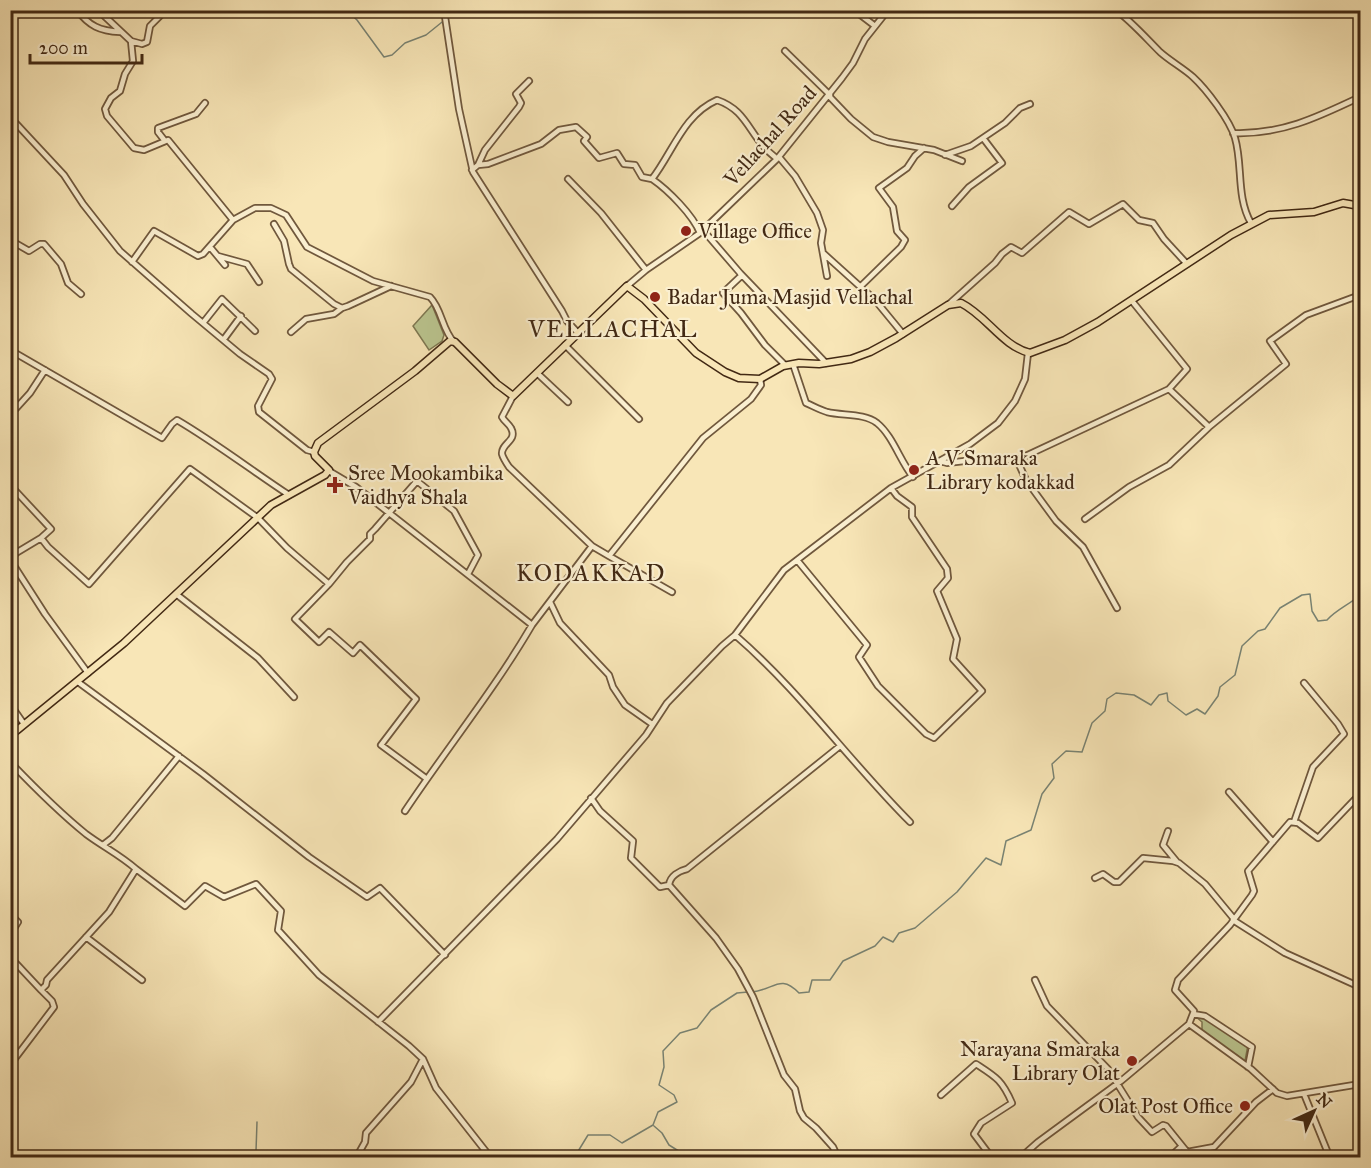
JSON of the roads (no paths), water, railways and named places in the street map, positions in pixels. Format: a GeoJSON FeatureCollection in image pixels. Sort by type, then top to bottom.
{"type":"FeatureCollection","features":[{"type":"Feature","properties":{"kind":"main road"},"geometry":{"type":"LineString","coordinates":[[10,736],[124,643],[271,505],[320,478],[328,471],[315,456],[314,452],[318,443],[415,371],[450,341],[454,342],[497,384],[513,396],[627,286],[644,299],[696,353],[725,372],[739,378],[760,380],[768,373],[785,365],[850,360],[903,334],[948,305],[961,303],[973,309],[1011,345],[1028,353],[1065,339],[1132,301],[1251,223],[1269,215],[1314,212],[1343,203],[1360,206]]}},
{"type":"Feature","properties":{"kind":"street"},"geometry":{"type":"LineString","coordinates":[[10,20],[15,15],[36,10]]}},
{"type":"Feature","properties":{"kind":"street"},"geometry":{"type":"LineString","coordinates":[[77,10],[96,28],[102,31],[120,32]]}},
{"type":"Feature","properties":{"kind":"street"},"geometry":{"type":"LineString","coordinates":[[98,10],[131,41],[142,44],[147,42],[150,26],[166,10]]}},
{"type":"Feature","properties":{"kind":"street"},"geometry":{"type":"LineString","coordinates":[[854,10],[875,26]]}},
{"type":"Feature","properties":{"kind":"street","name":"Vellachal Road"},"geometry":{"type":"LineString","coordinates":[[627,286],[646,270],[702,232],[778,158],[829,96],[853,63],[865,39],[888,10]]}},
{"type":"Feature","properties":{"kind":"street"},"geometry":{"type":"LineString","coordinates":[[1116,10],[1208,93],[1233,133],[1240,161],[1245,210],[1251,223]]}},
{"type":"Feature","properties":{"kind":"street"},"geometry":{"type":"LineString","coordinates":[[444,12],[459,109],[472,170],[567,321],[578,333]]}},
{"type":"Feature","properties":{"kind":"street"},"geometry":{"type":"LineString","coordinates":[[131,41],[133,61],[125,74],[120,91],[111,98],[105,109],[107,116],[134,148],[144,150],[168,140],[233,220]]}},
{"type":"Feature","properties":{"kind":"street"},"geometry":{"type":"LineString","coordinates":[[785,51],[851,119],[873,136],[888,142],[924,148],[962,161]]}},
{"type":"Feature","properties":{"kind":"street"},"geometry":{"type":"LineString","coordinates":[[478,165],[484,150],[519,107],[521,103],[516,94],[529,81]]}},
{"type":"Feature","properties":{"kind":"street"},"geometry":{"type":"LineString","coordinates":[[1233,133],[1255,134],[1288,129],[1360,98]]}},
{"type":"Feature","properties":{"kind":"street"},"geometry":{"type":"LineString","coordinates":[[652,179],[662,167],[672,144],[705,105],[717,100],[727,104],[744,118],[764,147],[795,176],[818,213],[827,276]]}},
{"type":"Feature","properties":{"kind":"street"},"geometry":{"type":"LineString","coordinates":[[165,141],[158,132],[158,128],[196,114],[205,103]]}},
{"type":"Feature","properties":{"kind":"street"},"geometry":{"type":"LineString","coordinates":[[945,155],[971,146],[1005,123],[1020,108],[1030,104]]}},
{"type":"Feature","properties":{"kind":"street"},"geometry":{"type":"LineString","coordinates":[[10,117],[63,175],[120,251],[203,323],[273,379],[258,406],[258,412],[307,450],[314,452]]}},
{"type":"Feature","properties":{"kind":"street"},"geometry":{"type":"LineString","coordinates":[[472,170],[478,165],[542,144],[559,130],[576,127],[587,137],[584,141],[599,158],[617,153],[624,164],[635,165],[642,177],[652,179],[688,213],[702,232],[826,363]]}},
{"type":"Feature","properties":{"kind":"street"},"geometry":{"type":"LineString","coordinates":[[952,206],[969,187],[1002,163],[983,138]]}},
{"type":"Feature","properties":{"kind":"street"},"geometry":{"type":"LineString","coordinates":[[861,286],[901,247],[905,240],[897,231],[893,207],[879,188],[907,168],[911,160],[924,148]]}},
{"type":"Feature","properties":{"kind":"street"},"geometry":{"type":"LineString","coordinates":[[568,179],[600,213],[646,270]]}},
{"type":"Feature","properties":{"kind":"street"},"geometry":{"type":"LineString","coordinates":[[948,305],[1011,247],[1022,253],[1069,212],[1089,224],[1123,204],[1139,220],[1153,223],[1187,264]]}},
{"type":"Feature","properties":{"kind":"street"},"geometry":{"type":"LineString","coordinates":[[132,262],[154,231],[198,256],[210,247],[233,220],[255,208],[272,208],[286,215],[308,247],[373,281],[430,297],[435,302],[449,336],[454,342]]}},
{"type":"Feature","properties":{"kind":"street"},"geometry":{"type":"LineString","coordinates":[[274,224],[284,241],[291,269],[328,302],[342,308]]}},
{"type":"Feature","properties":{"kind":"street"},"geometry":{"type":"LineString","coordinates":[[10,240],[29,251],[44,244],[62,264],[68,283],[81,294]]}},
{"type":"Feature","properties":{"kind":"street"},"geometry":{"type":"LineString","coordinates":[[210,247],[225,265]]}},
{"type":"Feature","properties":{"kind":"street"},"geometry":{"type":"LineString","coordinates":[[823,252],[832,263],[861,286],[887,312],[903,334]]}},
{"type":"Feature","properties":{"kind":"street"},"geometry":{"type":"LineString","coordinates":[[218,256],[247,264],[260,282]]}},
{"type":"Feature","properties":{"kind":"street"},"geometry":{"type":"LineString","coordinates":[[740,273],[741,276],[723,293],[741,312],[765,345],[785,365]]}},
{"type":"Feature","properties":{"kind":"street"},"geometry":{"type":"LineString","coordinates":[[291,332],[306,320],[339,312],[342,308],[391,286]]}},
{"type":"Feature","properties":{"kind":"street"},"geometry":{"type":"LineString","coordinates":[[1085,519],[1129,488],[1169,465],[1209,427],[1286,364],[1270,340],[1306,315],[1360,295]]}},
{"type":"Feature","properties":{"kind":"street"},"geometry":{"type":"LineString","coordinates":[[203,323],[222,299],[255,331]]}},
{"type":"Feature","properties":{"kind":"street"},"geometry":{"type":"LineString","coordinates":[[939,461],[947,463],[982,459],[1017,459],[1169,389],[1187,369],[1132,301]]}},
{"type":"Feature","properties":{"kind":"street"},"geometry":{"type":"LineString","coordinates":[[224,339],[241,316]]}},
{"type":"Feature","properties":{"kind":"street"},"geometry":{"type":"LineString","coordinates":[[565,345],[639,419]]}},
{"type":"Feature","properties":{"kind":"street"},"geometry":{"type":"LineString","coordinates":[[10,350],[162,438],[177,420],[289,495]]}},
{"type":"Feature","properties":{"kind":"street"},"geometry":{"type":"LineString","coordinates":[[378,1022],[557,839],[646,735],[682,687],[735,635],[784,570],[891,488],[970,444],[998,423],[1015,401],[1025,379],[1028,353]]}},
{"type":"Feature","properties":{"kind":"street"},"geometry":{"type":"LineString","coordinates":[[793,364],[806,403],[827,411],[863,417],[876,422],[886,433],[904,466],[914,477]]}},
{"type":"Feature","properties":{"kind":"street"},"geometry":{"type":"LineString","coordinates":[[10,415],[30,393],[45,370]]}},
{"type":"Feature","properties":{"kind":"street"},"geometry":{"type":"LineString","coordinates":[[537,373],[568,402]]}},
{"type":"Feature","properties":{"kind":"street"},"geometry":{"type":"LineString","coordinates":[[609,556],[703,438],[751,399],[761,385],[760,380]]}},
{"type":"Feature","properties":{"kind":"street"},"geometry":{"type":"LineString","coordinates":[[1169,389],[1209,427]]}},
{"type":"Feature","properties":{"kind":"street"},"geometry":{"type":"LineString","coordinates":[[513,396],[502,417],[511,428],[513,435],[503,447],[502,455],[509,467],[592,546],[672,592]]}},
{"type":"Feature","properties":{"kind":"street"},"geometry":{"type":"LineString","coordinates":[[1017,459],[1026,480],[1056,521],[1083,547],[1117,608]]}},
{"type":"Feature","properties":{"kind":"street"},"geometry":{"type":"LineString","coordinates":[[41,538],[89,584],[190,469],[258,518],[287,548],[329,584]]}},
{"type":"Feature","properties":{"kind":"street"},"geometry":{"type":"LineString","coordinates":[[328,471],[356,488],[532,625]]}},
{"type":"Feature","properties":{"kind":"street"},"geometry":{"type":"LineString","coordinates":[[426,779],[381,745],[416,699],[360,645],[353,654],[329,632],[319,642],[295,619],[370,539],[370,534],[417,481],[454,511],[478,555],[468,574]]}},
{"type":"Feature","properties":{"kind":"street"},"geometry":{"type":"LineString","coordinates":[[10,484],[51,529],[16,553],[11,561],[45,614],[88,673]]}},
{"type":"Feature","properties":{"kind":"street"},"geometry":{"type":"LineString","coordinates":[[797,560],[867,645],[859,657],[869,675],[926,734],[934,738],[982,691],[953,658],[957,639],[937,591],[948,578],[947,569],[912,517],[912,507],[897,496],[891,488]]}},
{"type":"Feature","properties":{"kind":"street"},"geometry":{"type":"LineString","coordinates":[[405,811],[508,666],[532,625],[592,546]]}},
{"type":"Feature","properties":{"kind":"street"},"geometry":{"type":"LineString","coordinates":[[177,594],[258,658],[294,697]]}},
{"type":"Feature","properties":{"kind":"street"},"geometry":{"type":"LineString","coordinates":[[550,602],[560,623],[609,675],[613,687],[626,705],[652,724]]}},
{"type":"Feature","properties":{"kind":"street"},"geometry":{"type":"LineString","coordinates":[[735,635],[755,652],[806,706],[885,799],[909,822]]}},
{"type":"Feature","properties":{"kind":"street"},"geometry":{"type":"LineString","coordinates":[[78,682],[179,756],[309,857],[368,897],[381,888],[445,955]]}},
{"type":"Feature","properties":{"kind":"street"},"geometry":{"type":"LineString","coordinates":[[1294,822],[1314,766],[1344,734],[1304,683]]}},
{"type":"Feature","properties":{"kind":"street"},"geometry":{"type":"LineString","coordinates":[[10,704],[24,724]]}},
{"type":"Feature","properties":{"kind":"street"},"geometry":{"type":"LineString","coordinates":[[838,1158],[833,1147],[800,1111],[795,1089],[784,1075],[751,992],[725,949],[669,885],[669,880],[687,869],[840,746]]}},
{"type":"Feature","properties":{"kind":"street"},"geometry":{"type":"LineString","coordinates":[[103,845],[112,838],[179,756]]}},
{"type":"Feature","properties":{"kind":"street"},"geometry":{"type":"LineString","coordinates":[[10,762],[72,822],[185,906],[206,886],[224,897],[256,884],[281,911],[278,930],[319,975],[423,1059],[436,1088],[491,1158]]}},
{"type":"Feature","properties":{"kind":"street"},"geometry":{"type":"LineString","coordinates":[[1229,792],[1273,842]]}},
{"type":"Feature","properties":{"kind":"street"},"geometry":{"type":"LineString","coordinates":[[1020,1158],[1189,1024],[1193,1014],[1192,1007],[1179,994],[1175,986],[1234,920],[1253,893],[1248,871],[1290,822],[1294,822],[1318,837],[1360,794]]}},
{"type":"Feature","properties":{"kind":"street"},"geometry":{"type":"LineString","coordinates":[[591,798],[600,811],[633,841],[630,858],[654,883],[660,887],[669,885]]}},
{"type":"Feature","properties":{"kind":"street"},"geometry":{"type":"LineString","coordinates":[[1168,831],[1163,845],[1179,863],[1205,884],[1234,920],[1285,953],[1360,987]]}},
{"type":"Feature","properties":{"kind":"street"},"geometry":{"type":"LineString","coordinates":[[1095,878],[1103,874],[1114,882],[1119,882],[1143,858],[1179,863]]}},
{"type":"Feature","properties":{"kind":"street"},"geometry":{"type":"LineString","coordinates":[[41,990],[47,980],[108,912],[136,869]]}},
{"type":"Feature","properties":{"kind":"street"},"geometry":{"type":"LineString","coordinates":[[10,914],[18,922],[10,935]]}},
{"type":"Feature","properties":{"kind":"street"},"geometry":{"type":"LineString","coordinates":[[86,937],[142,980]]}},
{"type":"Feature","properties":{"kind":"street"},"geometry":{"type":"LineString","coordinates":[[10,957],[52,1001],[54,1007],[10,1065]]}},
{"type":"Feature","properties":{"kind":"street"},"geometry":{"type":"LineString","coordinates":[[1035,980],[1047,1006],[1108,1069],[1149,1131],[1152,1132],[1166,1126],[1186,1152],[1214,1147],[1256,1102],[1273,1089]]}},
{"type":"Feature","properties":{"kind":"street"},"geometry":{"type":"LineString","coordinates":[[1193,1014],[1205,1016],[1252,1047],[1248,1067]]}},
{"type":"Feature","properties":{"kind":"street"},"geometry":{"type":"LineString","coordinates":[[1189,1024],[1248,1067],[1277,1094],[1287,1096],[1304,1094],[1360,1084]]}},
{"type":"Feature","properties":{"kind":"street"},"geometry":{"type":"LineString","coordinates":[[356,1158],[365,1142],[366,1133],[411,1082],[423,1059]]}},
{"type":"Feature","properties":{"kind":"street"},"geometry":{"type":"LineString","coordinates":[[941,1095],[976,1064],[998,1078],[1005,1086],[1012,1103],[981,1123],[974,1134],[992,1158]]}},
{"type":"Feature","properties":{"kind":"street"},"geometry":{"type":"LineString","coordinates":[[1304,1094],[1330,1158]]}},
{"type":"Feature","properties":{"kind":"street"},"geometry":{"type":"LineString","coordinates":[[1169,1158],[1182,1146]]}},
{"type":"Feature","properties":{"kind":"waterway"},"geometry":{"type":"LineString","coordinates":[[346,10],[357,20],[384,57],[392,55],[405,43],[426,35],[457,10]]}},
{"type":"Feature","properties":{"kind":"waterway"},"geometry":{"type":"LineString","coordinates":[[752,992],[782,983],[799,993],[809,992],[812,980],[830,980],[843,961],[875,946],[883,937],[893,942],[899,933],[915,928],[957,892],[986,858],[1001,865],[1006,841],[1031,830],[1042,794],[1054,778],[1052,764],[1066,751],[1082,752],[1092,723],[1105,711],[1107,699],[1116,693],[1134,695],[1151,705],[1159,695],[1167,693],[1168,701],[1186,715],[1197,709],[1205,714],[1218,696],[1220,687],[1235,675],[1242,646],[1258,631],[1265,629],[1280,608],[1302,595],[1310,594],[1312,611],[1318,621],[1327,620],[1360,595]]}},
{"type":"Feature","properties":{"kind":"waterway"},"geometry":{"type":"LineString","coordinates":[[566,1158],[577,1153],[588,1135],[610,1135],[622,1143],[653,1125],[658,1112],[677,1102],[674,1095],[659,1085],[664,1067],[663,1051],[680,1033],[697,1028],[711,1010],[737,993],[748,992]]}},
{"type":"Feature","properties":{"kind":"waterway"},"geometry":{"type":"LineString","coordinates":[[257,1122],[256,1151],[262,1156],[261,1158]]}},
{"type":"Feature","properties":{"kind":"waterway"},"geometry":{"type":"LineString","coordinates":[[654,1126],[662,1133],[669,1145],[686,1158]]}},
{"type":"Feature","properties":{"kind":"place","name":"Village Office"},"geometry":{"type":"Point","coordinates":[686,231]}},
{"type":"Feature","properties":{"kind":"place","name":"Badar Juma Masjid Vellachal"},"geometry":{"type":"Point","coordinates":[655,297]}},
{"type":"Feature","properties":{"kind":"place","name":"A V Smaraka Library kodakkad"},"geometry":{"type":"Point","coordinates":[914,470]}},
{"type":"Feature","properties":{"kind":"place","name":"Sree Mookambika Vaidhya Shala"},"geometry":{"type":"Point","coordinates":[335,485]}},
{"type":"Feature","properties":{"kind":"place","name":"Narayana Smaraka Library Olat"},"geometry":{"type":"Point","coordinates":[1132,1061]}},
{"type":"Feature","properties":{"kind":"place","name":"Olat Post Office"},"geometry":{"type":"Point","coordinates":[1245,1106]}},
{"type":"Feature","properties":{"kind":"district","name":"VELLACHAL"},"geometry":{"type":"Point","coordinates":[613,329]}},
{"type":"Feature","properties":{"kind":"district","name":"KODAKKAD"},"geometry":{"type":"Point","coordinates":[591,573]}}]}
